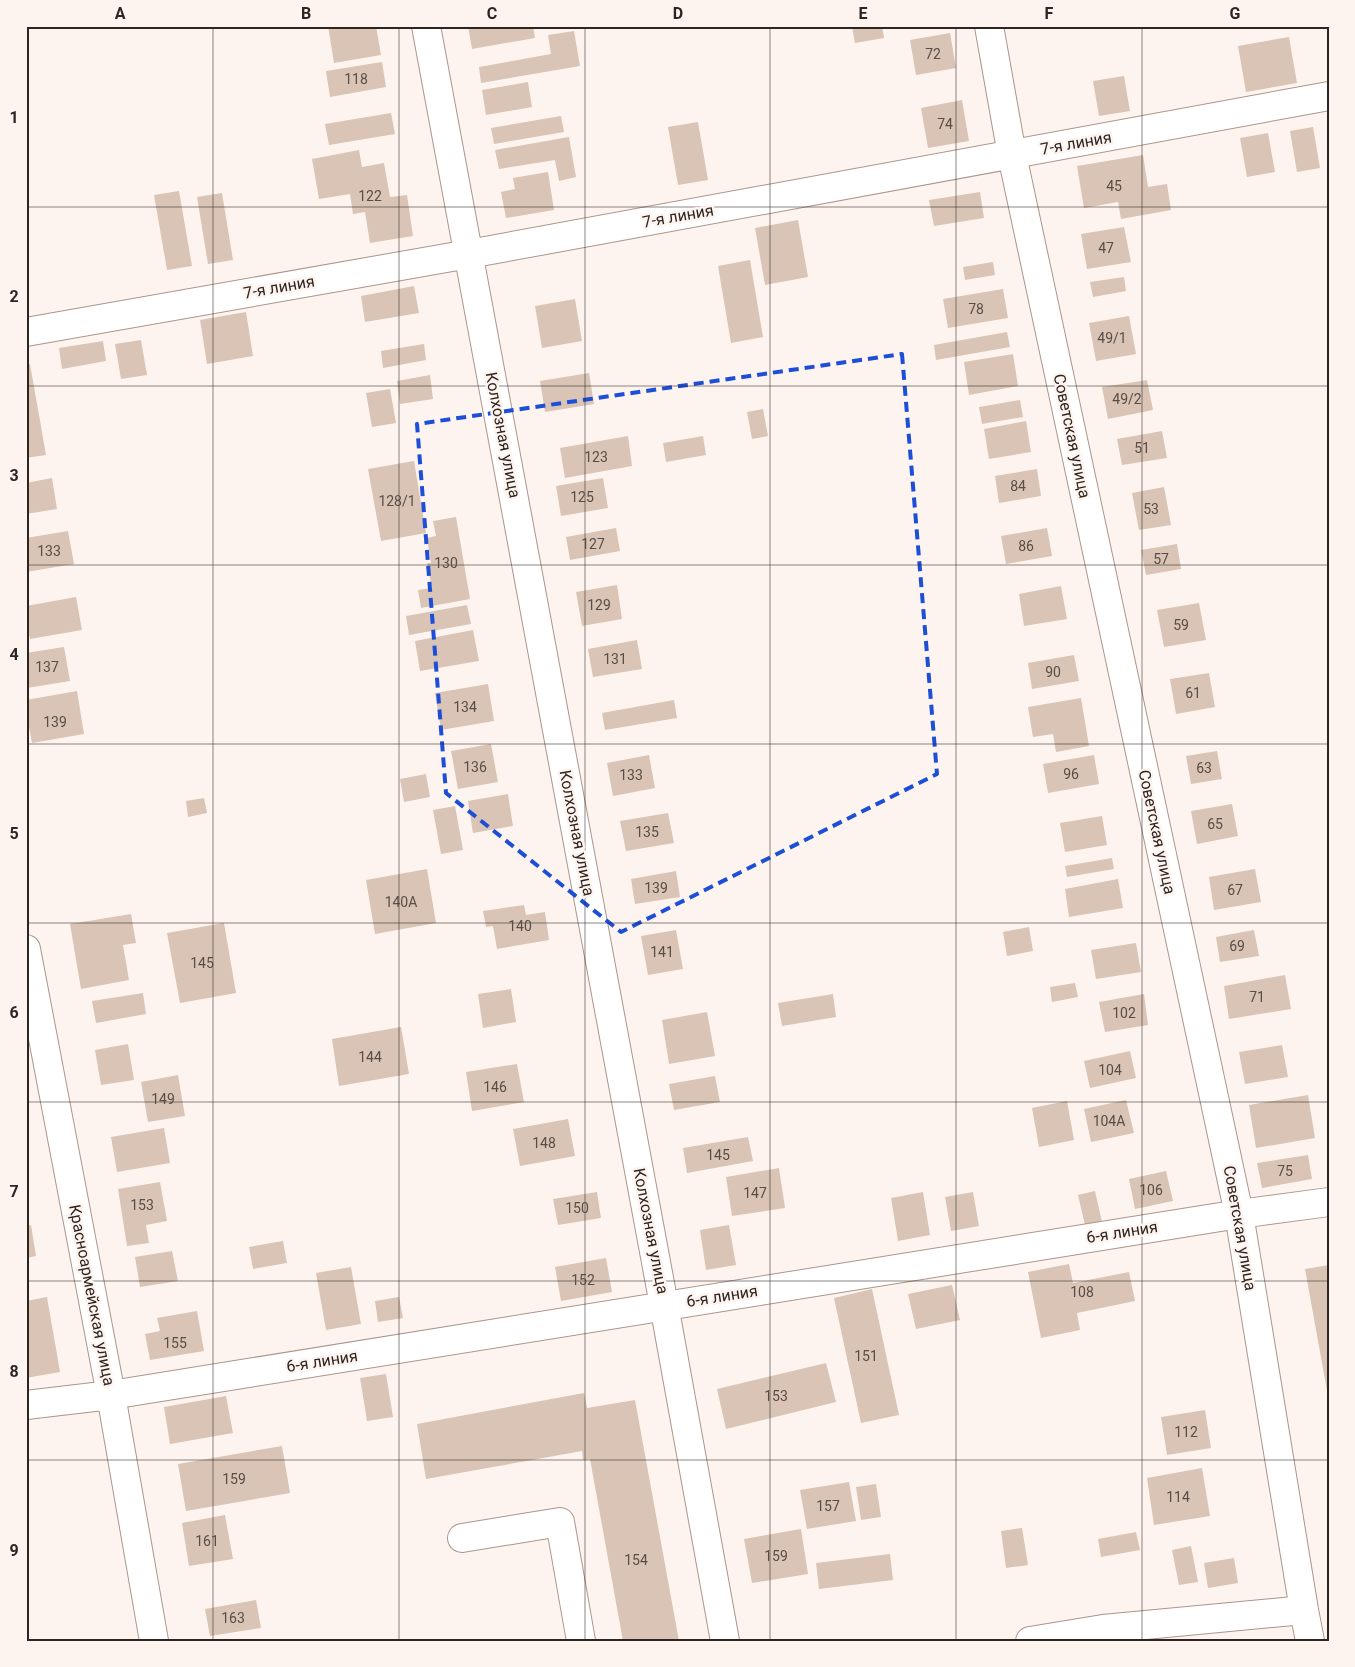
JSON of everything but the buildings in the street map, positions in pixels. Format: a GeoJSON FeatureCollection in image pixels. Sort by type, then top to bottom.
{"type":"FeatureCollection","features":[{"type":"Feature","properties":{"kind":"street","name":"Колхозная улица"},"geometry":{"type":"LineString","coordinates":[[426,26],[725,1641]]}},
{"type":"Feature","properties":{"kind":"street","name":"Советская улица"},"geometry":{"type":"LineString","coordinates":[[989,26],[1012,155],[1239,1214],[1310,1641]]}},
{"type":"Feature","properties":{"kind":"street","name":"7-я линия"},"geometry":{"type":"LineString","coordinates":[[26,332],[469,254],[1329,96]]}},
{"type":"Feature","properties":{"kind":"street","name":"Красноармейская улица"},"geometry":{"type":"LineString","coordinates":[[26,949],[111,1395],[154,1641]]}},
{"type":"Feature","properties":{"kind":"street","name":"6-я линия"},"geometry":{"type":"LineString","coordinates":[[26,1405],[111,1395],[664,1305],[1239,1214],[1329,1202]]}},
{"type":"Feature","properties":{"kind":"street"},"geometry":{"type":"LineString","coordinates":[[462,1538],[560,1522],[581,1641]]}},
{"type":"Feature","properties":{"kind":"street"},"geometry":{"type":"LineString","coordinates":[[1030,1641],[1103,1629],[1304,1610]]}},
{"type":"Feature","properties":{"kind":"highlighted area"},"geometry":{"type":"Polygon","coordinates":[[[902,354],[937,774],[621,932],[446,793],[417,424],[902,354]]]}}]}
